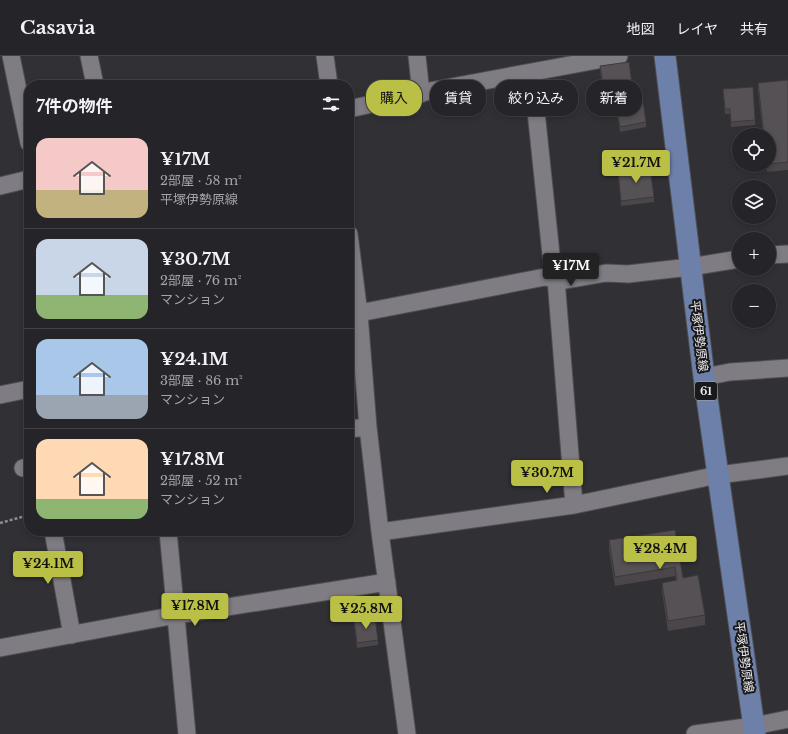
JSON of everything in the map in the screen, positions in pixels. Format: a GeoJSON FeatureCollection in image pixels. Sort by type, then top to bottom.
{"type":"FeatureCollection","features":[{"type":"Feature","properties":{"kind":"main road","name":"平塚伊勢原線"},"geometry":{"type":"LineString","coordinates":[[665,56],[704,377],[755,730]]}},
{"type":"Feature","properties":{"kind":"street"},"geometry":{"type":"LineString","coordinates":[[11,56],[24,119]]}},
{"type":"Feature","properties":{"kind":"street"},"geometry":{"type":"LineString","coordinates":[[89,56],[94,80]]}},
{"type":"Feature","properties":{"kind":"street"},"geometry":{"type":"LineString","coordinates":[[325,56],[328,80]]}},
{"type":"Feature","properties":{"kind":"street"},"geometry":{"type":"LineString","coordinates":[[417,56],[420,80]]}},
{"type":"Feature","properties":{"kind":"street"},"geometry":{"type":"LineString","coordinates":[[422,94],[619,56]]}},
{"type":"Feature","properties":{"kind":"street"},"geometry":{"type":"LineString","coordinates":[[532,73],[551,256],[556,279],[574,504]]}},
{"type":"Feature","properties":{"kind":"street"},"geometry":{"type":"LineString","coordinates":[[354,109],[366,106]]}},
{"type":"Feature","properties":{"kind":"street"},"geometry":{"type":"LineString","coordinates":[[0,186],[24,181]]}},
{"type":"Feature","properties":{"kind":"street"},"geometry":{"type":"LineString","coordinates":[[776,255],[788,254]]}},
{"type":"Feature","properties":{"kind":"street"},"geometry":{"type":"LineString","coordinates":[[407,734],[380,532],[354,315],[545,277],[566,280],[606,273],[628,274],[690,267],[732,260]]}},
{"type":"Feature","properties":{"kind":"street"},"geometry":{"type":"LineString","coordinates":[[704,377],[730,372],[788,368]]}},
{"type":"Feature","properties":{"kind":"street"},"geometry":{"type":"LineString","coordinates":[[0,395],[24,390]]}},
{"type":"Feature","properties":{"kind":"street"},"geometry":{"type":"LineString","coordinates":[[354,428],[368,427]]}},
{"type":"Feature","properties":{"kind":"street"},"geometry":{"type":"LineString","coordinates":[[380,532],[574,504],[718,475],[788,466]]}},
{"type":"Feature","properties":{"kind":"street"},"geometry":{"type":"LineString","coordinates":[[54,536],[72,634]]}},
{"type":"Feature","properties":{"kind":"street"},"geometry":{"type":"LineString","coordinates":[[168,536],[187,734]]}},
{"type":"Feature","properties":{"kind":"street"},"geometry":{"type":"LineString","coordinates":[[0,648],[176,616],[387,582]]}},
{"type":"Feature","properties":{"kind":"street"},"geometry":{"type":"LineString","coordinates":[[702,734],[755,730],[788,720]]}},
{"type":"Feature","properties":{"kind":"path"},"geometry":{"type":"LineString","coordinates":[[0,523],[24,516]]}},
{"type":"Feature","properties":{"kind":"building"},"geometry":{"type":"Polygon","coordinates":[[[629,62],[632,80],[602,80],[600,66],[629,62]]]}},
{"type":"Feature","properties":{"kind":"building"},"geometry":{"type":"Polygon","coordinates":[[[788,80],[788,162],[776,163],[776,128],[763,128],[758,83],[788,80]]]}},
{"type":"Feature","properties":{"kind":"building"},"geometry":{"type":"Polygon","coordinates":[[[753,87],[755,120],[731,122],[730,109],[725,109],[723,89],[753,87]]]}},
{"type":"Feature","properties":{"kind":"building"},"geometry":{"type":"Polygon","coordinates":[[[642,94],[646,122],[620,127],[618,116],[642,116],[642,94]]]}},
{"type":"Feature","properties":{"kind":"building"},"geometry":{"type":"Polygon","coordinates":[[[650,167],[654,197],[621,201],[618,171],[650,167]]]}},
{"type":"Feature","properties":{"kind":"building"},"geometry":{"type":"Polygon","coordinates":[[[675,530],[683,578],[698,575],[705,615],[668,621],[662,583],[677,580],[675,567],[615,577],[609,540],[675,530]]]}},
{"type":"Feature","properties":{"kind":"building"},"geometry":{"type":"Polygon","coordinates":[[[375,617],[378,640],[357,643],[354,620],[375,617]]]}}]}
